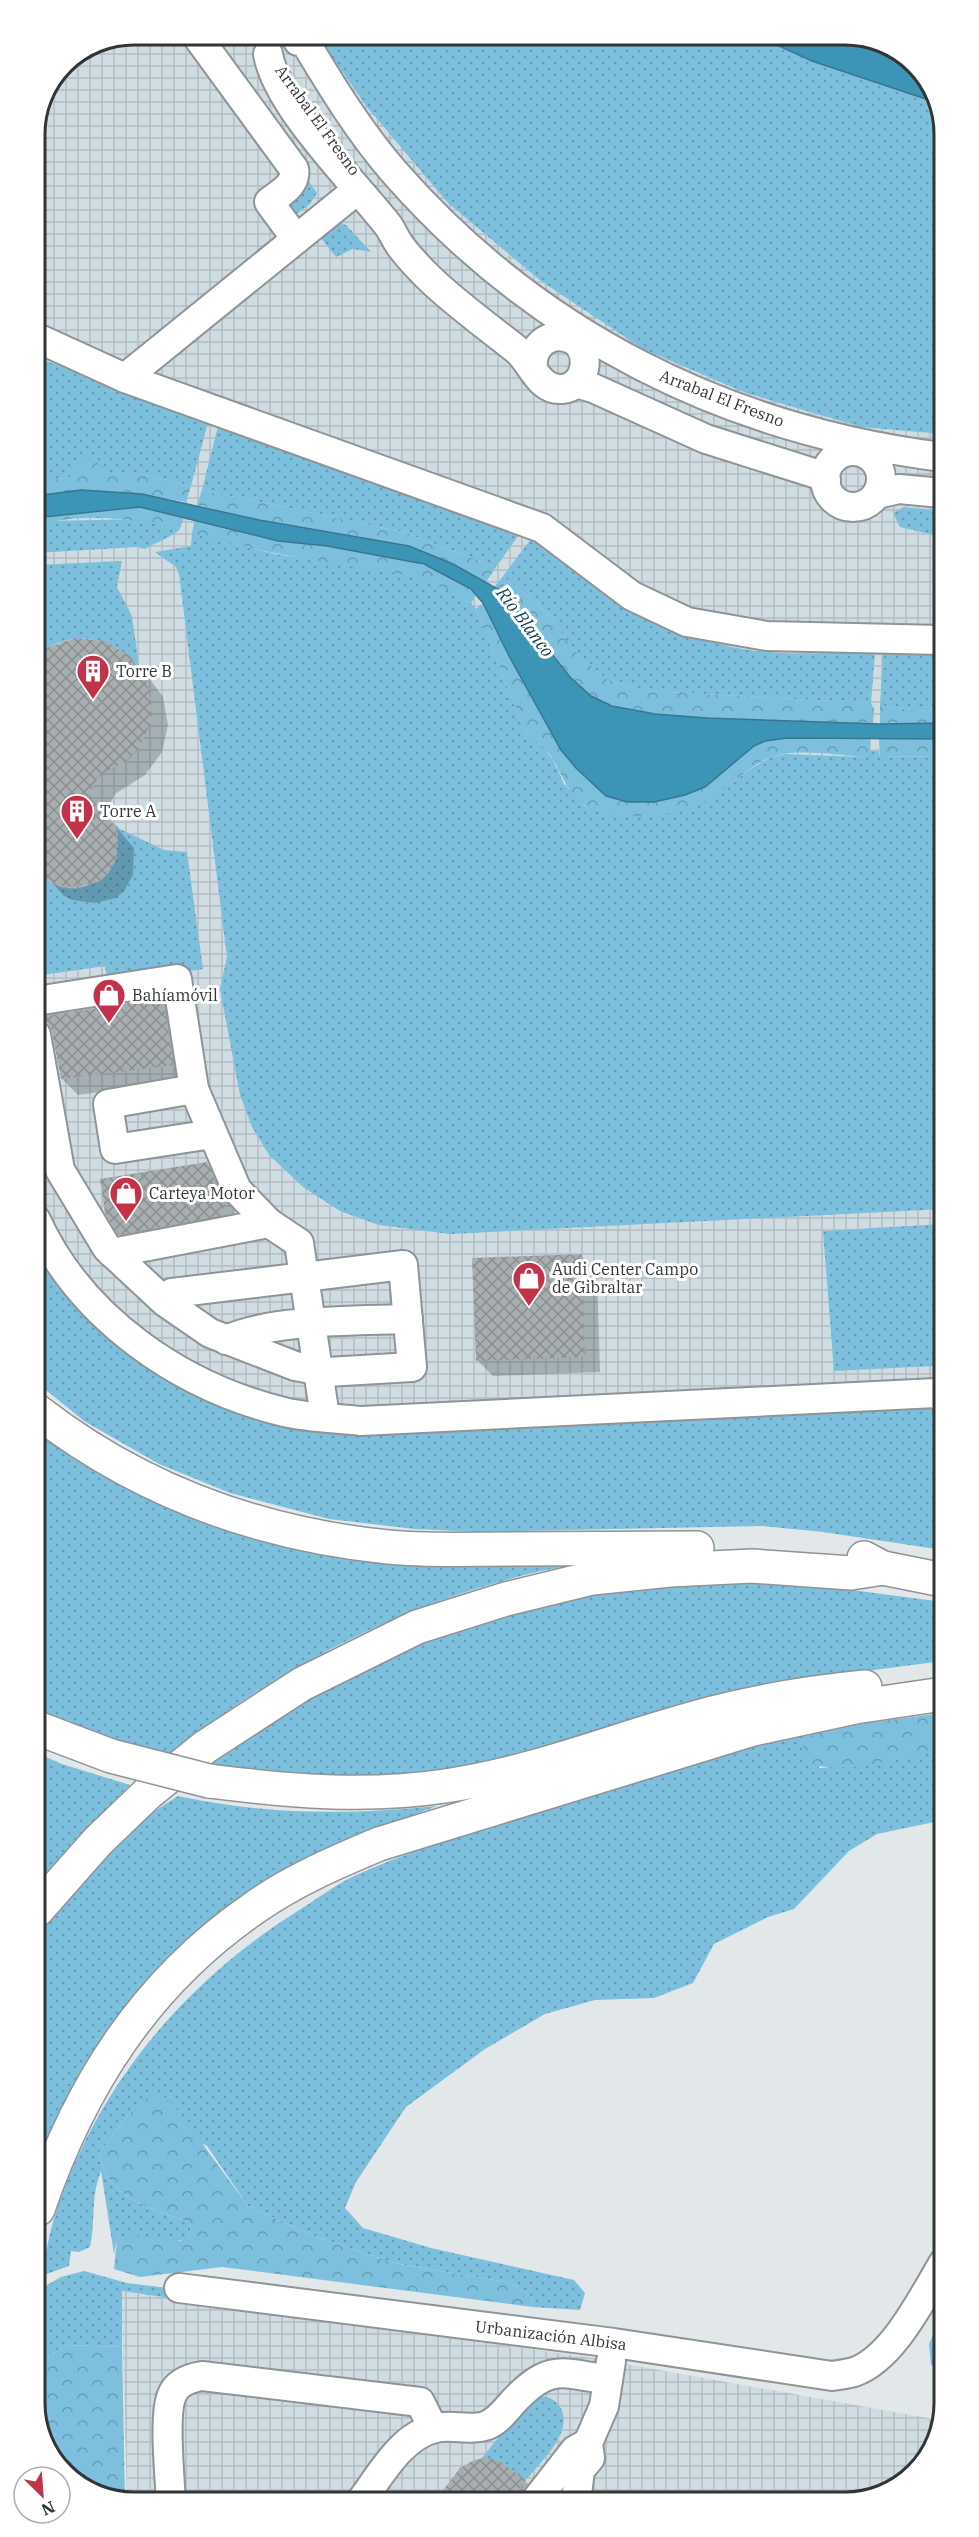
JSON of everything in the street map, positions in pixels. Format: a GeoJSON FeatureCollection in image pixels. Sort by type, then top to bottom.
{"type":"FeatureCollection","features":[{"type":"Feature","properties":{"kind":"highway"},"geometry":{"type":"LineString","coordinates":[[45,1417],[72,1438],[189,1500],[250,1521],[320,1538],[389,1547],[445,1549],[805,1547],[851,1552],[883,1568],[934,1578]]}},
{"type":"Feature","properties":{"kind":"highway"},"geometry":{"type":"LineString","coordinates":[[45,1901],[98,1841],[147,1794],[205,1747],[302,1684],[417,1627],[506,1599],[592,1578],[670,1570],[752,1566],[851,1573],[883,1568]]}},
{"type":"Feature","properties":{"kind":"highway"},"geometry":{"type":"LineString","coordinates":[[45,1731],[111,1756],[209,1781],[273,1789],[342,1793],[398,1792],[447,1786],[524,1769],[713,1713],[809,1692],[934,1679]]}},
{"type":"Feature","properties":{"kind":"highway"},"geometry":{"type":"LineString","coordinates":[[45,2189],[58,2151],[93,2084],[146,2005],[194,1956],[254,1908],[319,1869],[379,1844],[742,1732],[855,1707],[934,1695]]}},
{"type":"Feature","properties":{"kind":"street"},"geometry":{"type":"LineString","coordinates":[[204,45],[294,169],[291,184],[268,202],[296,239]]}},
{"type":"Feature","properties":{"kind":"street","name":"Arrabal El Fresno"},"geometry":{"type":"LineString","coordinates":[[263,45],[272,71],[287,95],[357,190],[430,278],[466,311],[518,351],[592,350],[653,383],[716,409],[777,430],[824,442],[840,455]]}},
{"type":"Feature","properties":{"kind":"street","name":"Arrabal El Fresno"},"geometry":{"type":"LineString","coordinates":[[264,45],[281,66],[328,139],[376,198],[464,286],[526,336],[552,351]]}},
{"type":"Feature","properties":{"kind":"street"},"geometry":{"type":"LineString","coordinates":[[296,45],[338,117],[410,205],[482,271],[538,314],[552,351],[586,362],[582,375],[576,383]]}},
{"type":"Feature","properties":{"kind":"street","name":"Arrabal El Fresno"},"geometry":{"type":"LineString","coordinates":[[307,45],[329,82],[393,171],[446,227],[494,270],[581,333],[676,383],[753,413],[854,443],[934,456]]}},
{"type":"Feature","properties":{"kind":"street"},"geometry":{"type":"LineString","coordinates":[[125,378],[357,190]]}},
{"type":"Feature","properties":{"kind":"street"},"geometry":{"type":"LineString","coordinates":[[45,342],[125,378],[542,528],[632,596],[687,622],[767,636],[934,640]]}},
{"type":"Feature","properties":{"kind":"street","name":"Arrabal El Fresno"},"geometry":{"type":"LineString","coordinates":[[552,351],[539,380],[553,389],[566,388],[576,383],[593,388],[706,439],[820,475],[826,480]]}},
{"type":"Feature","properties":{"kind":"street"},"geometry":{"type":"LineString","coordinates":[[877,494],[881,476],[878,467],[870,457],[854,451],[840,455],[829,465],[826,480],[831,495],[847,507],[863,505],[877,494],[899,489],[934,492]]}},
{"type":"Feature","properties":{"kind":"street","name":"Arrabal El Fresno"},"geometry":{"type":"LineString","coordinates":[[870,457],[904,452]]}},
{"type":"Feature","properties":{"kind":"street"},"geometry":{"type":"LineString","coordinates":[[45,1000],[177,980],[194,1089],[237,1190],[269,1223],[300,1243],[325,1417]]}},
{"type":"Feature","properties":{"kind":"street"},"geometry":{"type":"LineString","coordinates":[[194,1089],[108,1104],[115,1149],[212,1134]]}},
{"type":"Feature","properties":{"kind":"street"},"geometry":{"type":"LineString","coordinates":[[45,1137],[47,1160],[60,1170],[76,1201],[112,1253],[165,1302],[210,1333],[295,1366],[319,1371],[412,1367],[403,1265],[172,1293],[165,1302]]}},
{"type":"Feature","properties":{"kind":"street"},"geometry":{"type":"LineString","coordinates":[[112,1253],[269,1223]]}},
{"type":"Feature","properties":{"kind":"street"},"geometry":{"type":"LineString","coordinates":[[45,1240],[90,1301],[147,1351],[213,1389],[285,1413],[361,1421],[934,1392]]}},
{"type":"Feature","properties":{"kind":"street"},"geometry":{"type":"LineString","coordinates":[[226,1340],[239,1334],[312,1323],[408,1319]]}},
{"type":"Feature","properties":{"kind":"street","name":"Urbanización Albisa"},"geometry":{"type":"LineString","coordinates":[[179,2288],[614,2343],[832,2376],[855,2371],[870,2364],[904,2326],[934,2278]]}},
{"type":"Feature","properties":{"kind":"street"},"geometry":{"type":"LineString","coordinates":[[563,2492],[584,2457],[604,2406],[614,2343]]}},
{"type":"Feature","properties":{"kind":"street"},"geometry":{"type":"LineString","coordinates":[[367,2492],[397,2454],[413,2438],[434,2428],[486,2426],[499,2419],[525,2390],[539,2379],[556,2372],[608,2380]]}},
{"type":"Feature","properties":{"kind":"street"},"geometry":{"type":"LineString","coordinates":[[171,2492],[168,2439],[171,2396],[176,2388],[193,2377],[202,2376],[420,2402],[434,2428]]}},
{"type":"Feature","properties":{"kind":"street"},"geometry":{"type":"LineString","coordinates":[[542,2492],[574,2450],[584,2457]]}},
{"type":"Feature","properties":{"kind":"street"},"geometry":{"type":"LineString","coordinates":[[577,2492],[584,2457]]}},
{"type":"Feature","properties":{"kind":"shaded area"},"geometry":{"type":"Polygon","coordinates":[[[381,45],[934,394],[934,1501],[400,1494],[45,1297],[45,128],[54,95],[63,80],[75,67],[89,57],[122,46],[381,45]]]}},
{"type":"Feature","properties":{"kind":"shaded area"},"geometry":{"type":"Polygon","coordinates":[[[121,2291],[593,2358],[932,2419],[925,2442],[916,2457],[904,2470],[879,2485],[857,2491],[127,2492],[121,2291]]]}},
{"type":"Feature","properties":{"kind":"green space"},"geometry":{"type":"Polygon","coordinates":[[[324,45],[777,45],[812,61],[927,99],[931,111],[934,134],[934,433],[861,427],[746,393],[643,349],[541,281],[448,203],[367,107],[324,45]]]}},
{"type":"Feature","properties":{"kind":"green space"},"geometry":{"type":"Polygon","coordinates":[[[303,173],[317,193],[310,204],[294,216],[285,213],[303,173]]]}},
{"type":"Feature","properties":{"kind":"green space"},"geometry":{"type":"Polygon","coordinates":[[[346,225],[371,252],[353,249],[336,257],[320,237],[330,227],[346,225]]]}},
{"type":"Feature","properties":{"kind":"green space"},"geometry":{"type":"Polygon","coordinates":[[[45,361],[209,419],[191,486],[147,475],[109,473],[94,461],[70,477],[45,481],[45,361]]]}},
{"type":"Feature","properties":{"kind":"green space"},"geometry":{"type":"Polygon","coordinates":[[[219,422],[521,532],[496,567],[403,532],[202,490],[219,422]]]}},
{"type":"Feature","properties":{"kind":"green space"},"geometry":{"type":"Polygon","coordinates":[[[83,457],[94,460],[109,473],[147,475],[191,486],[186,502],[142,494],[81,490],[45,495],[45,481],[70,477],[75,462],[83,457]]]}},
{"type":"Feature","properties":{"kind":"green space"},"geometry":{"type":"Polygon","coordinates":[[[202,490],[403,532],[496,567],[486,582],[453,564],[409,546],[259,520],[197,505],[202,490]]]}},
{"type":"Feature","properties":{"kind":"green space"},"geometry":{"type":"Polygon","coordinates":[[[140,507],[184,516],[180,529],[146,522],[107,518],[68,519],[45,524],[45,516],[140,507]]]}},
{"type":"Feature","properties":{"kind":"green space"},"geometry":{"type":"Polygon","coordinates":[[[904,507],[934,510],[934,535],[900,527],[893,513],[904,507]]]}},
{"type":"Feature","properties":{"kind":"green space"},"geometry":{"type":"Polygon","coordinates":[[[195,518],[268,539],[356,550],[410,561],[435,569],[457,580],[476,595],[471,603],[436,585],[405,575],[281,554],[210,538],[192,533],[195,518]]]}},
{"type":"Feature","properties":{"kind":"green space"},"geometry":{"type":"Polygon","coordinates":[[[143,519],[180,529],[145,549],[137,547],[45,552],[45,524],[51,521],[143,519]]]}},
{"type":"Feature","properties":{"kind":"green space"},"geometry":{"type":"Polygon","coordinates":[[[192,533],[275,554],[412,575],[444,585],[476,609],[526,733],[541,744],[553,760],[564,784],[584,805],[605,813],[709,799],[752,768],[771,757],[785,754],[863,757],[870,751],[879,751],[880,757],[934,756],[934,1209],[450,1234],[379,1225],[340,1211],[303,1187],[269,1155],[252,1127],[240,1095],[220,989],[227,957],[179,574],[176,567],[155,552],[191,546],[192,533]]]}},
{"type":"Feature","properties":{"kind":"green space"},"geometry":{"type":"Polygon","coordinates":[[[531,539],[637,609],[659,621],[706,640],[726,646],[768,652],[875,653],[871,703],[646,691],[607,680],[574,651],[549,615],[503,576],[531,539]]]}},
{"type":"Feature","properties":{"kind":"green space"},"geometry":{"type":"Polygon","coordinates":[[[122,561],[117,587],[132,616],[139,666],[116,647],[89,639],[62,642],[45,650],[45,565],[122,561]]]}},
{"type":"Feature","properties":{"kind":"green space"},"geometry":{"type":"Polygon","coordinates":[[[503,576],[549,615],[574,651],[607,680],[646,691],[871,703],[874,709],[873,724],[769,722],[683,717],[612,705],[590,695],[577,683],[519,609],[507,596],[494,587],[503,576]]]}},
{"type":"Feature","properties":{"kind":"green space"},"geometry":{"type":"Polygon","coordinates":[[[483,603],[509,656],[561,750],[576,768],[606,796],[724,770],[754,746],[765,741],[787,738],[870,739],[870,751],[863,757],[804,753],[781,754],[748,770],[711,798],[682,810],[633,817],[601,812],[580,802],[575,797],[549,754],[526,733],[476,609],[483,603]]]}},
{"type":"Feature","properties":{"kind":"green space"},"geometry":{"type":"Polygon","coordinates":[[[883,653],[934,654],[934,709],[925,711],[880,706],[883,653]]]}},
{"type":"Feature","properties":{"kind":"green space"},"geometry":{"type":"Polygon","coordinates":[[[880,706],[925,711],[934,709],[934,723],[880,724],[880,706]]]}},
{"type":"Feature","properties":{"kind":"green space"},"geometry":{"type":"Polygon","coordinates":[[[879,739],[934,739],[934,756],[880,757],[879,739]]]}},
{"type":"Feature","properties":{"kind":"green space"},"geometry":{"type":"Polygon","coordinates":[[[115,824],[120,829],[164,850],[187,852],[203,969],[108,983],[105,966],[45,975],[45,877],[64,888],[79,888],[94,883],[105,874],[114,860],[118,843],[115,824]]]}},
{"type":"Feature","properties":{"kind":"green space"},"geometry":{"type":"Polygon","coordinates":[[[934,1225],[934,1366],[834,1371],[823,1231],[934,1225]]]}},
{"type":"Feature","properties":{"kind":"green space"},"geometry":{"type":"Polygon","coordinates":[[[45,1250],[60,1273],[255,1410],[934,1407],[934,1549],[823,1532],[761,1526],[478,1532],[414,1529],[329,1519],[230,1493],[159,1464],[84,1421],[45,1389],[45,1250]]]}},
{"type":"Feature","properties":{"kind":"green space"},"geometry":{"type":"Polygon","coordinates":[[[45,1432],[189,1516],[571,1565],[516,1577],[461,1593],[357,1636],[258,1691],[166,1757],[118,1743],[45,1715],[45,1432]]]}},
{"type":"Feature","properties":{"kind":"green space"},"geometry":{"type":"Polygon","coordinates":[[[737,1582],[829,1587],[934,1601],[934,1662],[805,1679],[508,1761],[385,1778],[254,1772],[205,1763],[281,1712],[411,1648],[466,1628],[583,1597],[647,1587],[737,1582]]]}},
{"type":"Feature","properties":{"kind":"green space"},"geometry":{"type":"Polygon","coordinates":[[[934,1714],[934,1752],[854,1767],[819,1766],[805,1762],[803,1744],[822,1729],[934,1714]]]}},
{"type":"Feature","properties":{"kind":"green space"},"geometry":{"type":"Polygon","coordinates":[[[822,1729],[819,1768],[856,1765],[934,1752],[934,1822],[877,1834],[849,1851],[794,1909],[768,1917],[714,1944],[693,1983],[654,1998],[595,2000],[545,2014],[485,2049],[406,2107],[356,2182],[345,2208],[363,2228],[431,2248],[574,2280],[585,2293],[580,2310],[533,2307],[532,2297],[511,2283],[394,2263],[319,2238],[248,2206],[207,2146],[132,2110],[100,2152],[103,2168],[110,2181],[133,2200],[191,2223],[189,2238],[173,2241],[137,2236],[117,2239],[114,2254],[101,2171],[95,2191],[90,2247],[79,2252],[71,2251],[69,2266],[45,2275],[45,2256],[49,2236],[73,2166],[120,2081],[180,2006],[253,1942],[338,1884],[397,1858],[464,1834],[712,1758],[822,1729]]]}},
{"type":"Feature","properties":{"kind":"green space"},"geometry":{"type":"Polygon","coordinates":[[[45,1757],[130,1785],[72,1843],[45,1875],[45,1757]]]}},
{"type":"Feature","properties":{"kind":"green space"},"geometry":{"type":"Polygon","coordinates":[[[178,1796],[276,1810],[339,1812],[437,1806],[371,1831],[115,2021],[60,2110],[45,2150],[45,1925],[96,1863],[147,1816],[178,1796]]]}},
{"type":"Feature","properties":{"kind":"green space"},"geometry":{"type":"Polygon","coordinates":[[[156,2090],[174,2105],[248,2206],[319,2238],[394,2263],[511,2283],[532,2297],[533,2307],[222,2267],[140,2277],[114,2269],[117,2239],[133,2234],[180,2241],[189,2237],[191,2223],[133,2200],[110,2181],[103,2168],[100,2152],[132,2110],[156,2090]]]}},
{"type":"Feature","properties":{"kind":"green space"},"geometry":{"type":"Polygon","coordinates":[[[84,2271],[127,2283],[185,2290],[183,2300],[122,2291],[122,2347],[65,2345],[49,2356],[45,2364],[45,2286],[61,2277],[84,2271]]]}},
{"type":"Feature","properties":{"kind":"green space"},"geometry":{"type":"Polygon","coordinates":[[[934,2333],[934,2367],[931,2365],[929,2344],[934,2333]]]}},
{"type":"Feature","properties":{"kind":"green space"},"geometry":{"type":"Polygon","coordinates":[[[65,2345],[122,2347],[125,2491],[105,2487],[89,2480],[67,2462],[60,2452],[54,2442],[46,2415],[45,2364],[49,2356],[65,2345]]]}},
{"type":"Feature","properties":{"kind":"green space"},"geometry":{"type":"Polygon","coordinates":[[[541,2396],[552,2399],[560,2407],[563,2426],[554,2446],[526,2480],[498,2460],[481,2459],[527,2402],[541,2396]]]}},
{"type":"Feature","properties":{"kind":"water"},"geometry":{"type":"Polygon","coordinates":[[[777,45],[851,45],[879,52],[904,67],[916,80],[927,99],[812,61],[777,45]]]}},
{"type":"Feature","properties":{"kind":"water","name":"Río Blanco"},"geometry":{"type":"Polygon","coordinates":[[[81,490],[142,494],[259,520],[409,546],[453,564],[503,592],[570,677],[591,696],[612,706],[655,714],[707,718],[880,724],[934,723],[934,739],[787,738],[765,741],[754,746],[705,787],[685,795],[654,802],[628,802],[606,796],[576,768],[561,750],[509,656],[483,603],[471,589],[424,564],[327,546],[278,541],[140,507],[45,517],[45,495],[81,490]]]}},
{"type":"Feature","properties":{"kind":"building","name":"Torre B"},"geometry":{"type":"Polygon","coordinates":[[[76,638],[105,641],[130,656],[146,679],[152,707],[151,722],[139,748],[129,759],[98,777],[93,787],[91,798],[118,830],[117,858],[108,874],[99,882],[67,887],[45,879],[45,650],[76,638]]]}},
{"type":"Feature","properties":{"kind":"building","name":"Bahíamóvil"},"geometry":{"type":"Polygon","coordinates":[[[163,998],[174,1065],[61,1079],[52,1032],[45,1016],[163,998]]]}},
{"type":"Feature","properties":{"kind":"building"},"geometry":{"type":"Polygon","coordinates":[[[207,1162],[222,1197],[225,1215],[118,1235],[105,1213],[100,1179],[207,1162]]]}},
{"type":"Feature","properties":{"kind":"building","name":"Audi Center Campo de Gibraltar"},"geometry":{"type":"Polygon","coordinates":[[[582,1254],[585,1357],[476,1361],[472,1258],[582,1254]]]}},
{"type":"Feature","properties":{"kind":"building"},"geometry":{"type":"Polygon","coordinates":[[[486,2458],[498,2460],[526,2480],[517,2492],[442,2492],[460,2468],[474,2460],[486,2458]]]}},
{"type":"Feature","properties":{"kind":"place","name":"Torre B"},"geometry":{"type":"Point","coordinates":[93,700]}},
{"type":"Feature","properties":{"kind":"place","name":"Torre A"},"geometry":{"type":"Point","coordinates":[77,840]}},
{"type":"Feature","properties":{"kind":"place","name":"Bahíamóvil"},"geometry":{"type":"Point","coordinates":[109,1024]}},
{"type":"Feature","properties":{"kind":"place","name":"Carteya Motor"},"geometry":{"type":"Point","coordinates":[126,1222]}},
{"type":"Feature","properties":{"kind":"place","name":"Audi Center Campo de Gibraltar"},"geometry":{"type":"Point","coordinates":[529,1307]}}]}
